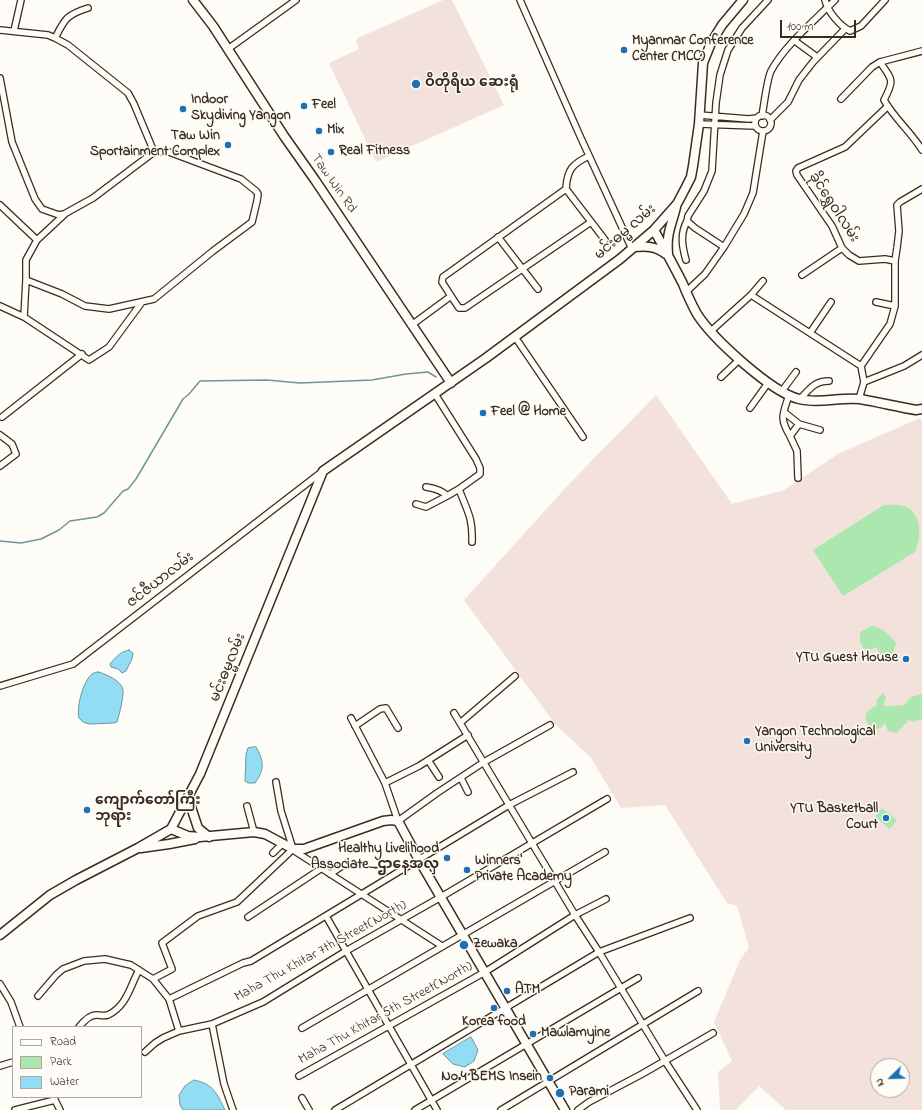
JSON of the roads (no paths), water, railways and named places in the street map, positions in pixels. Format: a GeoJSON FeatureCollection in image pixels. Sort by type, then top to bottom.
{"type":"FeatureCollection","features":[{"type":"Feature","properties":{"kind":"main road","name":"Taw Win Rd"},"geometry":{"type":"LineString","coordinates":[[193,0],[213,26],[284,136],[413,324],[451,383]]}},
{"type":"Feature","properties":{"kind":"main road","name":"မင်းဓမ္မ လမ်း"},"geometry":{"type":"LineString","coordinates":[[451,383],[633,248],[654,230],[677,204],[691,176],[699,124],[704,62],[711,43],[722,25],[743,0]]}},
{"type":"Feature","properties":{"kind":"main road"},"geometry":{"type":"LineString","coordinates":[[669,255],[667,245],[670,223],[677,204]]}},
{"type":"Feature","properties":{"kind":"main road"},"geometry":{"type":"LineString","coordinates":[[654,230],[669,255],[698,315],[740,359],[768,383],[800,399],[814,401],[859,399],[922,410]]}},
{"type":"Feature","properties":{"kind":"main road"},"geometry":{"type":"LineString","coordinates":[[633,248],[650,246],[669,255]]}},
{"type":"Feature","properties":{"kind":"main road"},"geometry":{"type":"LineString","coordinates":[[323,471],[451,383]]}},
{"type":"Feature","properties":{"kind":"main road","name":"မင်းဓမ္မလမ်း"},"geometry":{"type":"LineString","coordinates":[[171,829],[200,774],[323,471]]}},
{"type":"Feature","properties":{"kind":"main road"},"geometry":{"type":"LineString","coordinates":[[188,798],[198,828],[209,837]]}},
{"type":"Feature","properties":{"kind":"main road"},"geometry":{"type":"LineString","coordinates":[[0,934],[50,896],[76,880],[171,829],[188,836],[200,837],[254,832],[265,834],[293,849],[304,849],[383,821],[398,821],[419,860],[442,897],[565,1110]]}},
{"type":"Feature","properties":{"kind":"main road"},"geometry":{"type":"LineString","coordinates":[[138,848],[169,844],[200,837]]}},
{"type":"Feature","properties":{"kind":"street"},"geometry":{"type":"LineString","coordinates":[[14,31],[21,0]]}},
{"type":"Feature","properties":{"kind":"street"},"geometry":{"type":"LineString","coordinates":[[282,10],[289,0]]}},
{"type":"Feature","properties":{"kind":"street"},"geometry":{"type":"LineString","coordinates":[[228,49],[296,0]]}},
{"type":"Feature","properties":{"kind":"street"},"geometry":{"type":"LineString","coordinates":[[520,0],[589,156],[633,248]]}},
{"type":"Feature","properties":{"kind":"street"},"geometry":{"type":"LineString","coordinates":[[686,260],[682,246],[683,229],[688,216],[704,191],[712,171],[716,124],[716,103],[720,75],[728,50],[742,28],[768,0]]}},
{"type":"Feature","properties":{"kind":"street"},"geometry":{"type":"LineString","coordinates":[[825,0],[827,8],[844,28],[850,31],[860,26],[885,0]]}},
{"type":"Feature","properties":{"kind":"street"},"geometry":{"type":"LineString","coordinates":[[755,126],[760,117],[771,71],[794,41],[835,0]]}},
{"type":"Feature","properties":{"kind":"street"},"geometry":{"type":"LineString","coordinates":[[55,38],[65,19],[76,12],[88,8]]}},
{"type":"Feature","properties":{"kind":"street"},"geometry":{"type":"LineString","coordinates":[[699,124],[755,126],[758,130],[763,131],[769,128],[770,120],[788,102],[799,80],[817,57],[844,28]]}},
{"type":"Feature","properties":{"kind":"street"},"geometry":{"type":"LineString","coordinates":[[0,30],[48,35],[68,45],[128,93],[154,152]]}},
{"type":"Feature","properties":{"kind":"street"},"geometry":{"type":"LineString","coordinates":[[794,41],[817,57]]}},
{"type":"Feature","properties":{"kind":"street"},"geometry":{"type":"LineString","coordinates":[[841,99],[872,66],[880,62],[922,51]]}},
{"type":"Feature","properties":{"kind":"street"},"geometry":{"type":"LineString","coordinates":[[880,62],[892,80],[891,86],[884,100],[922,150]]}},
{"type":"Feature","properties":{"kind":"street"},"geometry":{"type":"LineString","coordinates":[[0,78],[12,142],[35,199],[42,209],[59,215],[66,214]]}},
{"type":"Feature","properties":{"kind":"street","name":"ခိုင်ရွှေဝါလမ်း"},"geometry":{"type":"LineString","coordinates":[[888,106],[845,147],[798,168],[796,171],[797,175],[832,226],[842,248],[849,255],[859,261],[885,259],[894,261]]}},
{"type":"Feature","properties":{"kind":"street"},"geometry":{"type":"LineString","coordinates":[[699,115],[749,119],[765,115],[770,120]]}},
{"type":"Feature","properties":{"kind":"street"},"geometry":{"type":"LineString","coordinates":[[686,292],[705,274],[724,247],[744,214],[753,193],[763,131]]}},
{"type":"Feature","properties":{"kind":"street"},"geometry":{"type":"LineString","coordinates":[[24,317],[26,260],[37,240],[66,214],[93,198],[136,164],[154,152],[169,152],[241,179],[258,194],[252,222],[213,251],[154,299],[109,309],[85,306],[62,294],[26,280]]}},
{"type":"Feature","properties":{"kind":"street"},"geometry":{"type":"LineString","coordinates":[[589,156],[578,161],[572,166],[567,176],[566,189],[605,240]]}},
{"type":"Feature","properties":{"kind":"street"},"geometry":{"type":"LineString","coordinates":[[566,189],[443,277],[442,282],[460,308],[465,308],[591,222]]}},
{"type":"Feature","properties":{"kind":"street"},"geometry":{"type":"LineString","coordinates":[[859,399],[864,382],[861,366],[890,324],[895,306],[894,261],[898,248],[899,231],[897,205],[922,189]]}},
{"type":"Feature","properties":{"kind":"street"},"geometry":{"type":"LineString","coordinates":[[0,205],[37,240]]}},
{"type":"Feature","properties":{"kind":"street"},"geometry":{"type":"LineString","coordinates":[[687,221],[724,247]]}},
{"type":"Feature","properties":{"kind":"street"},"geometry":{"type":"LineString","coordinates":[[498,237],[538,289]]}},
{"type":"Feature","properties":{"kind":"street"},"geometry":{"type":"LineString","coordinates":[[802,275],[842,248]]}},
{"type":"Feature","properties":{"kind":"street"},"geometry":{"type":"LineString","coordinates":[[712,331],[751,295],[763,281]]}},
{"type":"Feature","properties":{"kind":"street"},"geometry":{"type":"LineString","coordinates":[[751,295],[861,366]]}},
{"type":"Feature","properties":{"kind":"street"},"geometry":{"type":"LineString","coordinates":[[413,324],[451,296]]}},
{"type":"Feature","properties":{"kind":"street"},"geometry":{"type":"LineString","coordinates":[[0,306],[24,317],[89,360],[109,348],[142,302]]}},
{"type":"Feature","properties":{"kind":"street"},"geometry":{"type":"LineString","coordinates":[[810,333],[831,302]]}},
{"type":"Feature","properties":{"kind":"street"},"geometry":{"type":"LineString","coordinates":[[876,302],[895,306]]}},
{"type":"Feature","properties":{"kind":"street"},"geometry":{"type":"LineString","coordinates":[[515,337],[583,437]]}},
{"type":"Feature","properties":{"kind":"street"},"geometry":{"type":"LineString","coordinates":[[2,417],[82,354]]}},
{"type":"Feature","properties":{"kind":"street"},"geometry":{"type":"LineString","coordinates":[[864,382],[904,366],[922,355]]}},
{"type":"Feature","properties":{"kind":"street"},"geometry":{"type":"LineString","coordinates":[[721,377],[740,359]]}},
{"type":"Feature","properties":{"kind":"street"},"geometry":{"type":"LineString","coordinates":[[796,372],[786,393],[783,419],[784,426],[797,451],[798,478]]}},
{"type":"Feature","properties":{"kind":"street"},"geometry":{"type":"LineString","coordinates":[[800,399],[815,384],[829,380]]}},
{"type":"Feature","properties":{"kind":"street"},"geometry":{"type":"LineString","coordinates":[[750,408],[768,383]]}},
{"type":"Feature","properties":{"kind":"street"},"geometry":{"type":"LineString","coordinates":[[416,504],[426,507],[459,489],[480,474],[480,468],[476,458],[435,394]]}},
{"type":"Feature","properties":{"kind":"street"},"geometry":{"type":"LineString","coordinates":[[784,412],[799,424],[820,430]]}},
{"type":"Feature","properties":{"kind":"street"},"geometry":{"type":"LineString","coordinates":[[790,436],[799,424]]}},
{"type":"Feature","properties":{"kind":"street"},"geometry":{"type":"LineString","coordinates":[[0,435],[12,444],[16,454],[0,466]]}},
{"type":"Feature","properties":{"kind":"street","name":"ဇင်ဇီယာလမ်း"},"geometry":{"type":"LineString","coordinates":[[0,686],[74,664],[323,471]]}},
{"type":"Feature","properties":{"kind":"street"},"geometry":{"type":"LineString","coordinates":[[426,487],[435,489],[446,494],[447,496]]}},
{"type":"Feature","properties":{"kind":"street"},"geometry":{"type":"LineString","coordinates":[[459,489],[470,513],[472,542]]}},
{"type":"Feature","properties":{"kind":"street"},"geometry":{"type":"LineString","coordinates":[[460,723],[515,676]]}},
{"type":"Feature","properties":{"kind":"street"},"geometry":{"type":"LineString","coordinates":[[355,726],[380,709],[386,708],[398,728]]}},
{"type":"Feature","properties":{"kind":"street"},"geometry":{"type":"LineString","coordinates":[[454,713],[665,1061],[698,1110]]}},
{"type":"Feature","properties":{"kind":"street"},"geometry":{"type":"LineString","coordinates":[[351,718],[385,783],[398,821],[484,762],[550,725]]}},
{"type":"Feature","properties":{"kind":"street"},"geometry":{"type":"LineString","coordinates":[[385,783],[428,760],[468,735]]}},
{"type":"Feature","properties":{"kind":"street"},"geometry":{"type":"LineString","coordinates":[[428,760],[439,777]]}},
{"type":"Feature","properties":{"kind":"street"},"geometry":{"type":"LineString","coordinates":[[168,999],[243,963],[251,962],[509,805],[573,772]]}},
{"type":"Feature","properties":{"kind":"street"},"geometry":{"type":"LineString","coordinates":[[461,778],[468,792]]}},
{"type":"Feature","properties":{"kind":"street"},"geometry":{"type":"LineString","coordinates":[[276,782],[281,811],[293,849],[442,946]]}},
{"type":"Feature","properties":{"kind":"street","name":"Maha Thu Khitar 7th Street(North)"},"geometry":{"type":"LineString","coordinates":[[145,1052],[159,1040],[179,1031],[212,1024],[263,1002],[607,799]]}},
{"type":"Feature","properties":{"kind":"street"},"geometry":{"type":"LineString","coordinates":[[248,806],[254,832]]}},
{"type":"Feature","properties":{"kind":"street"},"geometry":{"type":"LineString","coordinates":[[273,853],[282,844]]}},
{"type":"Feature","properties":{"kind":"street"},"geometry":{"type":"LineString","coordinates":[[153,979],[172,969],[162,943],[198,916],[237,902],[293,849]]}},
{"type":"Feature","properties":{"kind":"street"},"geometry":{"type":"LineString","coordinates":[[302,1028],[605,852]]}},
{"type":"Feature","properties":{"kind":"street"},"geometry":{"type":"LineString","coordinates":[[330,874],[347,863]]}},
{"type":"Feature","properties":{"kind":"street"},"geometry":{"type":"LineString","coordinates":[[248,917],[322,868]]}},
{"type":"Feature","properties":{"kind":"street","name":"Maha Thu Khitar 5th Street(North)"},"geometry":{"type":"LineString","coordinates":[[298,1076],[485,972],[576,915],[606,899]]}},
{"type":"Feature","properties":{"kind":"street"},"geometry":{"type":"LineString","coordinates":[[326,916],[437,1110]]}},
{"type":"Feature","properties":{"kind":"street"},"geometry":{"type":"LineString","coordinates":[[335,1110],[599,952],[690,918]]}},
{"type":"Feature","properties":{"kind":"street"},"geometry":{"type":"LineString","coordinates":[[38,996],[63,969],[84,961],[105,959],[131,965],[153,979],[168,999],[179,1031]]}},
{"type":"Feature","properties":{"kind":"street"},"geometry":{"type":"LineString","coordinates":[[80,1026],[85,1020],[94,1015],[106,1016],[114,1012],[123,1003],[139,970]]}},
{"type":"Feature","properties":{"kind":"street"},"geometry":{"type":"LineString","coordinates":[[415,1110],[638,978]]}},
{"type":"Feature","properties":{"kind":"street"},"geometry":{"type":"LineString","coordinates":[[0,984],[11,1002],[20,1026]]}},
{"type":"Feature","properties":{"kind":"street"},"geometry":{"type":"LineString","coordinates":[[501,1110],[698,991]]}},
{"type":"Feature","properties":{"kind":"street"},"geometry":{"type":"LineString","coordinates":[[212,1024],[224,1084],[233,1110]]}},
{"type":"Feature","properties":{"kind":"street"},"geometry":{"type":"LineString","coordinates":[[578,1110],[595,1098],[665,1061],[713,1033]]}},
{"type":"Feature","properties":{"kind":"street"},"geometry":{"type":"LineString","coordinates":[[0,1066],[12,1062]]}},
{"type":"Feature","properties":{"kind":"street"},"geometry":{"type":"LineString","coordinates":[[15,1110],[55,1098],[60,1110]]}},
{"type":"Feature","properties":{"kind":"street"},"geometry":{"type":"LineString","coordinates":[[302,1098],[310,1110]]}},
{"type":"Feature","properties":{"kind":"water"},"geometry":{"type":"Polygon","coordinates":[[[129,650],[133,653],[132,659],[126,671],[122,673],[118,669],[111,667],[110,664],[116,657],[129,650]]]}},
{"type":"Feature","properties":{"kind":"water"},"geometry":{"type":"Polygon","coordinates":[[[95,672],[113,678],[122,687],[123,697],[117,722],[89,724],[83,722],[79,718],[78,708],[83,688],[89,677],[95,672]]]}},
{"type":"Feature","properties":{"kind":"water"},"geometry":{"type":"Polygon","coordinates":[[[256,747],[261,757],[262,769],[255,783],[248,783],[245,781],[246,754],[248,748],[256,747]]]}},
{"type":"Feature","properties":{"kind":"water"},"geometry":{"type":"Polygon","coordinates":[[[471,1037],[478,1050],[474,1061],[465,1067],[453,1064],[443,1054],[471,1037]]]}},
{"type":"Feature","properties":{"kind":"water"},"geometry":{"type":"Polygon","coordinates":[[[194,1080],[206,1084],[214,1090],[225,1110],[183,1110],[180,1105],[179,1095],[185,1086],[194,1080]]]}},
{"type":"Feature","properties":{"kind":"waterway"},"geometry":{"type":"LineString","coordinates":[[0,541],[21,543],[41,539],[59,530],[70,521],[97,517],[104,513],[123,491],[128,489],[136,479],[183,399],[200,381],[267,380],[300,383],[372,380],[428,372],[436,377]]}},
{"type":"Feature","properties":{"kind":"place","name":"Myanmar Conference Center (MCC)"},"geometry":{"type":"Point","coordinates":[624,50]}},
{"type":"Feature","properties":{"kind":"place","name":"ဝိတိုရိယ ဆေးရုံ"},"geometry":{"type":"Point","coordinates":[416,84]}},
{"type":"Feature","properties":{"kind":"place","name":"Feel"},"geometry":{"type":"Point","coordinates":[304,106]}},
{"type":"Feature","properties":{"kind":"place","name":"Indoor Skydiving Yangon"},"geometry":{"type":"Point","coordinates":[183,109]}},
{"type":"Feature","properties":{"kind":"place","name":"Mix"},"geometry":{"type":"Point","coordinates":[319,131]}},
{"type":"Feature","properties":{"kind":"place","name":"Taw Win Sportainment Complex"},"geometry":{"type":"Point","coordinates":[228,145]}},
{"type":"Feature","properties":{"kind":"place","name":"Real Fitness"},"geometry":{"type":"Point","coordinates":[331,152]}},
{"type":"Feature","properties":{"kind":"place","name":"Feel @ Home"},"geometry":{"type":"Point","coordinates":[483,413]}},
{"type":"Feature","properties":{"kind":"place","name":"YTU Guest House"},"geometry":{"type":"Point","coordinates":[906,659]}},
{"type":"Feature","properties":{"kind":"place","name":"Yangon Technological University"},"geometry":{"type":"Point","coordinates":[747,741]}},
{"type":"Feature","properties":{"kind":"place","name":"ကျောက်တော်ကြီး ဘုရား"},"geometry":{"type":"Point","coordinates":[87,810]}},
{"type":"Feature","properties":{"kind":"place","name":"YTU Basketball Court"},"geometry":{"type":"Point","coordinates":[886,818]}},
{"type":"Feature","properties":{"kind":"place","name":"Healthy Livelihood Associate_ဌာနေအလှ"},"geometry":{"type":"Point","coordinates":[447,858]}},
{"type":"Feature","properties":{"kind":"place","name":"Winners' Private Academy"},"geometry":{"type":"Point","coordinates":[467,870]}},
{"type":"Feature","properties":{"kind":"place","name":"Zewaka"},"geometry":{"type":"Point","coordinates":[464,945]}},
{"type":"Feature","properties":{"kind":"place","name":"ATM"},"geometry":{"type":"Point","coordinates":[507,991]}},
{"type":"Feature","properties":{"kind":"place","name":"Korea food"},"geometry":{"type":"Point","coordinates":[494,1008]}},
{"type":"Feature","properties":{"kind":"place","name":"Mawlamyine"},"geometry":{"type":"Point","coordinates":[533,1034]}},
{"type":"Feature","properties":{"kind":"place","name":"No.4 BEMS Insein"},"geometry":{"type":"Point","coordinates":[550,1078]}},
{"type":"Feature","properties":{"kind":"place","name":"Parami"},"geometry":{"type":"Point","coordinates":[560,1093]}}]}
